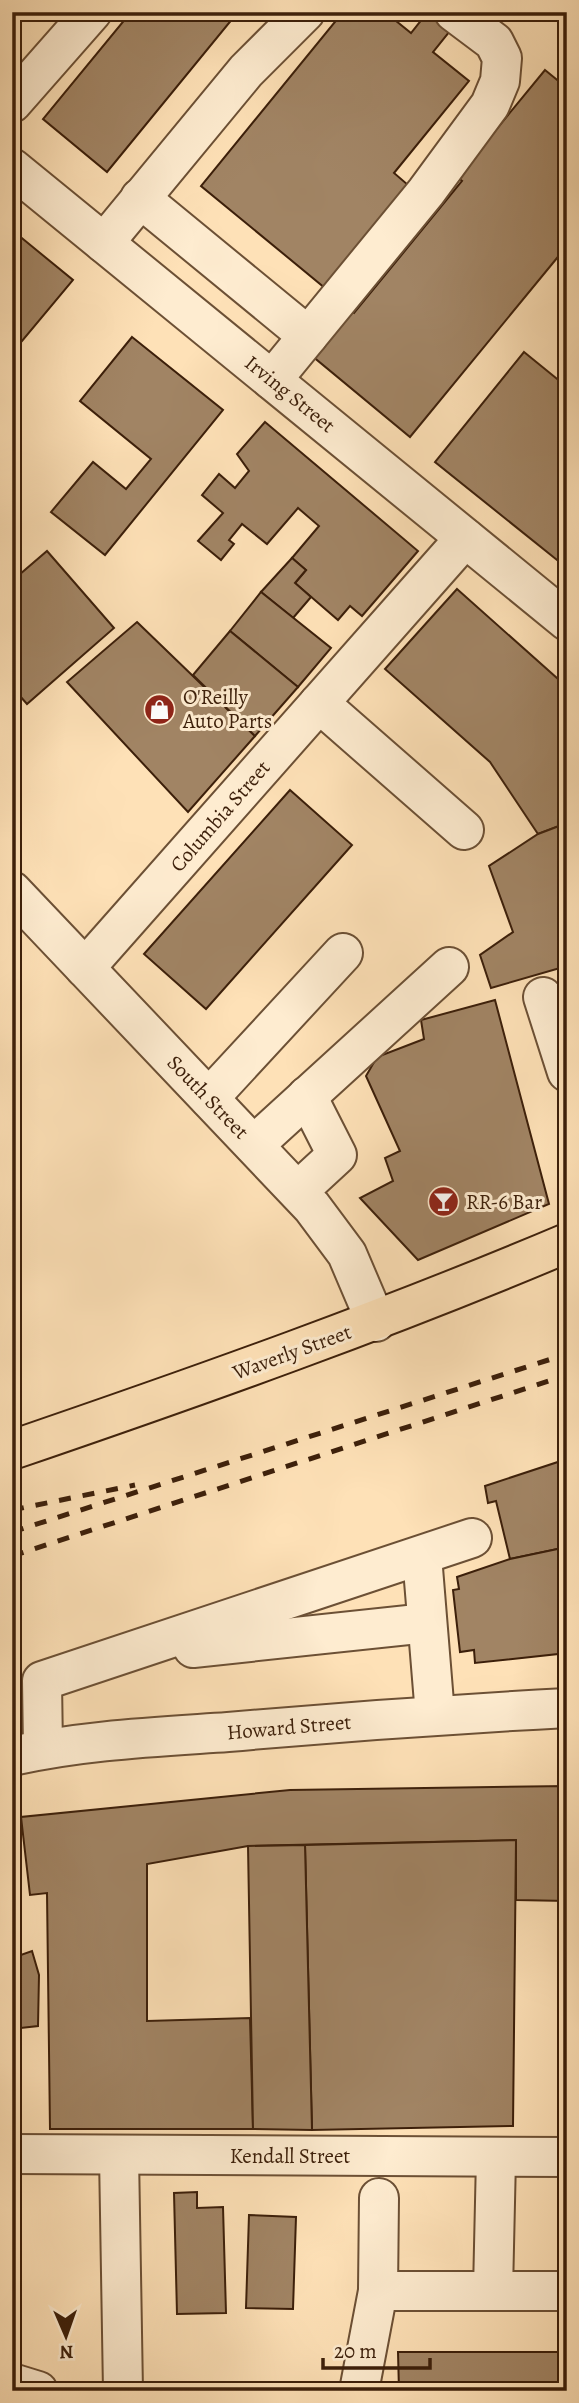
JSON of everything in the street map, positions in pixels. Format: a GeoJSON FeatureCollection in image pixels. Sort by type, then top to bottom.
{"type":"FeatureCollection","features":[{"type":"Feature","properties":{"kind":"main road","name":"Waverly Street"},"geometry":{"type":"LineString","coordinates":[[12,1450],[201,1386],[376,1321],[567,1243]]}},
{"type":"Feature","properties":{"kind":"street"},"geometry":{"type":"LineString","coordinates":[[12,103],[92,12]]}},
{"type":"Feature","properties":{"kind":"street"},"geometry":{"type":"LineString","coordinates":[[104,243],[246,71],[304,12]]}},
{"type":"Feature","properties":{"kind":"street"},"geometry":{"type":"LineString","coordinates":[[272,380],[426,192],[490,105],[500,81],[502,58],[494,42],[454,12]]}},
{"type":"Feature","properties":{"kind":"street","name":"Irving Street"},"geometry":{"type":"LineString","coordinates":[[12,168],[567,621]]}},
{"type":"Feature","properties":{"kind":"street"},"geometry":{"type":"LineString","coordinates":[[140,198],[308,337]]}},
{"type":"Feature","properties":{"kind":"street","name":"Columbia Street"},"geometry":{"type":"LineString","coordinates":[[86,968],[466,538]]}},
{"type":"Feature","properties":{"kind":"street"},"geometry":{"type":"LineString","coordinates":[[319,703],[464,830]]}},
{"type":"Feature","properties":{"kind":"street","name":"South Street"},"geometry":{"type":"LineString","coordinates":[[12,891],[323,1219],[347,1254],[376,1321]]}},
{"type":"Feature","properties":{"kind":"street"},"geometry":{"type":"LineString","coordinates":[[209,1098],[343,953]]}},
{"type":"Feature","properties":{"kind":"street"},"geometry":{"type":"LineString","coordinates":[[254,1145],[449,967]]}},
{"type":"Feature","properties":{"kind":"street"},"geometry":{"type":"LineString","coordinates":[[543,998],[567,1072]]}},
{"type":"Feature","properties":{"kind":"street"},"geometry":{"type":"LineString","coordinates":[[298,1191],[337,1154],[307,1097]]}},
{"type":"Feature","properties":{"kind":"street"},"geometry":{"type":"LineString","coordinates":[[28,1753],[42,1681],[472,1538]]}},
{"type":"Feature","properties":{"kind":"street"},"geometry":{"type":"LineString","coordinates":[[422,1556],[435,1715]]}},
{"type":"Feature","properties":{"kind":"street"},"geometry":{"type":"LineString","coordinates":[[120,1655],[427,1623]]}},
{"type":"Feature","properties":{"kind":"street","name":"Howard Street"},"geometry":{"type":"LineString","coordinates":[[28,1753],[117,1741],[435,1715],[567,1708]]}},
{"type":"Feature","properties":{"kind":"street","name":"Kendall Street"},"geometry":{"type":"LineString","coordinates":[[12,2154],[567,2157]]}},
{"type":"Feature","properties":{"kind":"street"},"geometry":{"type":"LineString","coordinates":[[119,2155],[123,2391]]}},
{"type":"Feature","properties":{"kind":"street"},"geometry":{"type":"LineString","coordinates":[[493,2291],[496,2158]]}},
{"type":"Feature","properties":{"kind":"street"},"geometry":{"type":"LineString","coordinates":[[359,2391],[378,2291],[379,2198]]}},
{"type":"Feature","properties":{"kind":"street"},"geometry":{"type":"LineString","coordinates":[[378,2291],[567,2291]]}},
{"type":"Feature","properties":{"kind":"street"},"geometry":{"type":"LineString","coordinates":[[12,2383],[37,2391]]}},
{"type":"Feature","properties":{"kind":"building"},"geometry":{"type":"Polygon","coordinates":[[[12,12],[29,12],[16,28],[12,25],[12,12]]]}},
{"type":"Feature","properties":{"kind":"building"},"geometry":{"type":"Polygon","coordinates":[[[131,12],[238,12],[107,172],[43,119],[131,12]]]}},
{"type":"Feature","properties":{"kind":"building"},"geometry":{"type":"Polygon","coordinates":[[[343,12],[385,12],[411,33],[427,13],[450,31],[433,52],[469,81],[394,173],[415,191],[331,293],[201,186],[343,12]]]}},
{"type":"Feature","properties":{"kind":"building"},"geometry":{"type":"Polygon","coordinates":[[[545,70],[567,88],[567,266],[557,258],[410,437],[311,355],[349,310],[354,313],[462,181],[457,177],[545,70]]]}},
{"type":"Feature","properties":{"kind":"building"},"geometry":{"type":"Polygon","coordinates":[[[12,230],[73,280],[12,353],[12,230]]]}},
{"type":"Feature","properties":{"kind":"building"},"geometry":{"type":"Polygon","coordinates":[[[132,337],[223,410],[105,555],[51,512],[93,462],[126,489],[151,459],[80,401],[132,337]]]}},
{"type":"Feature","properties":{"kind":"building"},"geometry":{"type":"Polygon","coordinates":[[[524,352],[567,387],[567,568],[435,462],[524,352]]]}},
{"type":"Feature","properties":{"kind":"building"},"geometry":{"type":"Polygon","coordinates":[[[265,422],[418,551],[362,616],[350,606],[338,620],[295,583],[306,570],[292,558],[319,526],[298,508],[267,544],[242,524],[229,540],[234,544],[221,560],[198,541],[223,513],[202,495],[219,474],[235,488],[249,471],[237,454],[265,422]]]}},
{"type":"Feature","properties":{"kind":"building"},"geometry":{"type":"Polygon","coordinates":[[[47,551],[114,628],[27,704],[12,687],[12,581],[47,551]]]}},
{"type":"Feature","properties":{"kind":"building"},"geometry":{"type":"Polygon","coordinates":[[[292,558],[306,570],[295,583],[311,597],[293,618],[261,592],[292,558]]]}},
{"type":"Feature","properties":{"kind":"building"},"geometry":{"type":"Polygon","coordinates":[[[457,589],[567,687],[567,823],[538,834],[490,762],[385,669],[457,589]]]}},
{"type":"Feature","properties":{"kind":"building"},"geometry":{"type":"Polygon","coordinates":[[[261,592],[331,648],[298,687],[230,631],[261,592]]]}},
{"type":"Feature","properties":{"kind":"building","name":"O'Reilly Auto Parts"},"geometry":{"type":"Polygon","coordinates":[[[137,622],[255,736],[188,812],[67,682],[137,622]]]}},
{"type":"Feature","properties":{"kind":"building"},"geometry":{"type":"Polygon","coordinates":[[[230,631],[298,687],[255,736],[193,675],[230,631]]]}},
{"type":"Feature","properties":{"kind":"building"},"geometry":{"type":"Polygon","coordinates":[[[290,790],[352,845],[206,1009],[144,954],[290,790]]]}},
{"type":"Feature","properties":{"kind":"building"},"geometry":{"type":"Polygon","coordinates":[[[567,823],[567,966],[491,988],[480,955],[513,932],[489,866],[538,834],[567,823]]]}},
{"type":"Feature","properties":{"kind":"building"},"geometry":{"type":"Polygon","coordinates":[[[567,966],[567,991],[560,968],[567,966]]]}},
{"type":"Feature","properties":{"kind":"building"},"geometry":{"type":"Polygon","coordinates":[[[495,1000],[549,1204],[418,1260],[360,1198],[393,1181],[385,1158],[400,1151],[366,1076],[377,1057],[424,1039],[421,1020],[495,1000]]]}},
{"type":"Feature","properties":{"kind":"building"},"geometry":{"type":"Polygon","coordinates":[[[567,1459],[567,1547],[510,1559],[496,1501],[488,1503],[485,1486],[567,1459]]]}},
{"type":"Feature","properties":{"kind":"building"},"geometry":{"type":"Polygon","coordinates":[[[567,1547],[567,1653],[475,1663],[474,1650],[460,1652],[453,1590],[459,1589],[457,1577],[510,1559],[567,1547]]]}},
{"type":"Feature","properties":{"kind":"building"},"geometry":{"type":"Polygon","coordinates":[[[567,1786],[567,1901],[516,1900],[516,1840],[248,1846],[147,1864],[147,2021],[250,2018],[253,2129],[50,2129],[47,1893],[30,1895],[21,1817],[290,1790],[567,1786]]]}},
{"type":"Feature","properties":{"kind":"building"},"geometry":{"type":"Polygon","coordinates":[[[516,1840],[513,2126],[312,2130],[305,1845],[516,1840]]]}},
{"type":"Feature","properties":{"kind":"building"},"geometry":{"type":"Polygon","coordinates":[[[305,1845],[312,2130],[253,2129],[248,1846],[305,1845]]]}},
{"type":"Feature","properties":{"kind":"building"},"geometry":{"type":"Polygon","coordinates":[[[12,1927],[21,1955],[32,1951],[39,1975],[38,2026],[12,2029],[12,1927]]]}},
{"type":"Feature","properties":{"kind":"building"},"geometry":{"type":"Polygon","coordinates":[[[197,2192],[197,2208],[223,2207],[226,2313],[177,2314],[174,2193],[197,2192]]]}},
{"type":"Feature","properties":{"kind":"building"},"geometry":{"type":"Polygon","coordinates":[[[249,2215],[296,2217],[293,2309],[246,2308],[249,2215]]]}},
{"type":"Feature","properties":{"kind":"building"},"geometry":{"type":"Polygon","coordinates":[[[398,2352],[567,2352],[567,2391],[399,2391],[398,2352]]]}},
{"type":"Feature","properties":{"kind":"railway"},"geometry":{"type":"LineString","coordinates":[[12,1532],[567,1354]]}},
{"type":"Feature","properties":{"kind":"railway"},"geometry":{"type":"LineString","coordinates":[[12,1556],[567,1375]]}},
{"type":"Feature","properties":{"kind":"railway"},"geometry":{"type":"LineString","coordinates":[[12,1510],[135,1485]]}},
{"type":"Feature","properties":{"kind":"place","name":"O'Reilly Auto Parts"},"geometry":{"type":"Point","coordinates":[160,709]}},
{"type":"Feature","properties":{"kind":"place","name":"RR-6 Bar"},"geometry":{"type":"Point","coordinates":[443,1202]}}]}
